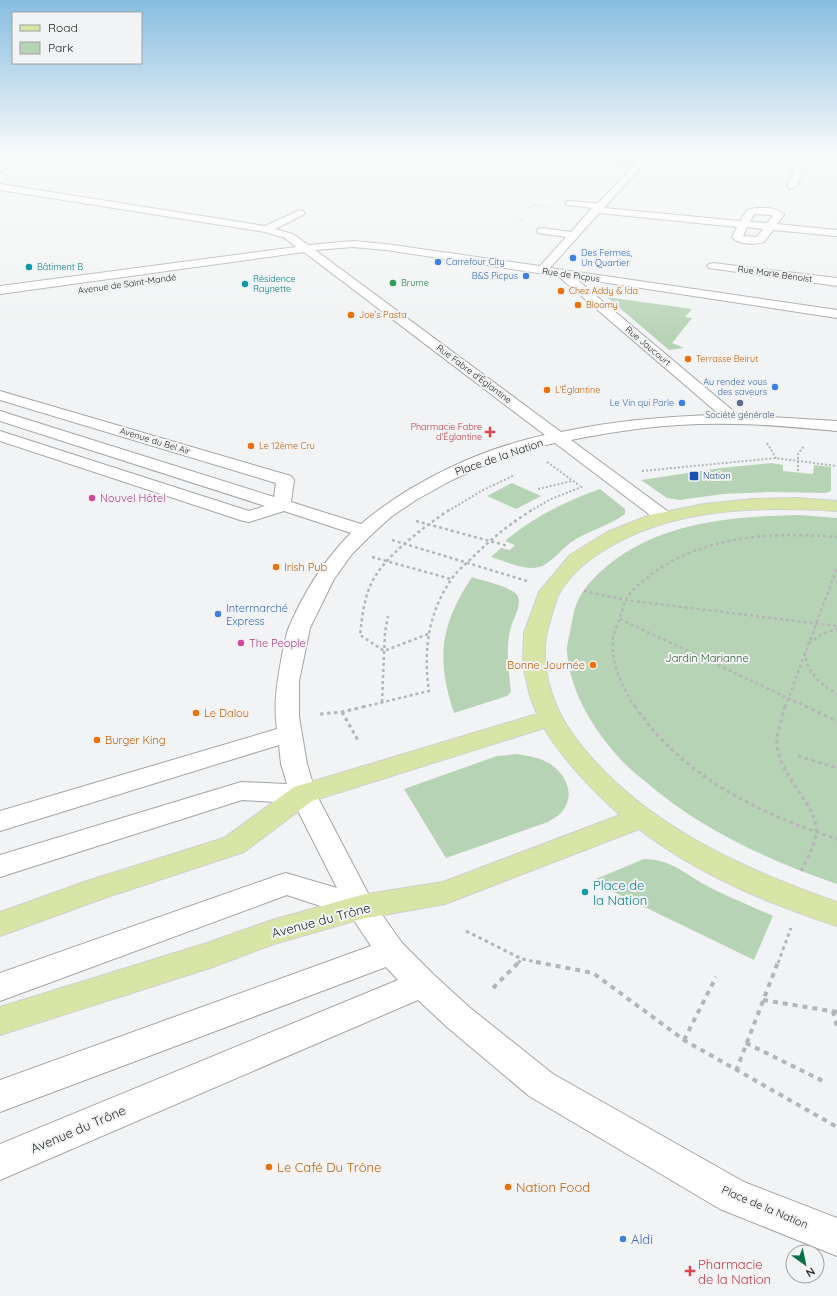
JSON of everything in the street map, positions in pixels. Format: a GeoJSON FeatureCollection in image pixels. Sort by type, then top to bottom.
{"type":"FeatureCollection","features":[{"type":"Feature","properties":{"kind":"main road"},"geometry":{"type":"LineString","coordinates":[[837,506],[777,503],[737,504],[700,509],[664,517],[628,529],[597,545],[570,566],[554,586],[537,617],[533,648],[537,681],[551,718],[572,751],[602,784],[640,818],[708,862],[796,901],[837,914]]}},
{"type":"Feature","properties":{"kind":"main road"},"geometry":{"type":"LineString","coordinates":[[0,924],[97,889],[234,845],[303,794],[551,718]]}},
{"type":"Feature","properties":{"kind":"main road","name":"Avenue du Trône"},"geometry":{"type":"LineString","coordinates":[[0,1022],[210,955],[269,933],[361,907],[445,893],[640,818]]}},
{"type":"Feature","properties":{"kind":"street"},"geometry":{"type":"LineString","coordinates":[[187,216],[266,229],[294,216]]}},
{"type":"Feature","properties":{"kind":"street"},"geometry":{"type":"LineString","coordinates":[[543,271],[546,265],[590,216]]}},
{"type":"Feature","properties":{"kind":"street"},"geometry":{"type":"LineString","coordinates":[[675,216],[837,233]]}},
{"type":"Feature","properties":{"kind":"street"},"geometry":{"type":"LineString","coordinates":[[748,216],[737,237],[743,240],[760,240],[777,216]]}},
{"type":"Feature","properties":{"kind":"street","name":"Rue Fabre d'Églantine"},"geometry":{"type":"LineString","coordinates":[[266,229],[289,236],[664,517]]}},
{"type":"Feature","properties":{"kind":"street"},"geometry":{"type":"LineString","coordinates":[[542,231],[573,235]]}},
{"type":"Feature","properties":{"kind":"street","name":"Rue de Picpus"},"geometry":{"type":"LineString","coordinates":[[306,249],[332,245],[362,244],[837,314]]}},
{"type":"Feature","properties":{"kind":"street","name":"Avenue de Saint-Mandé"},"geometry":{"type":"LineString","coordinates":[[0,290],[306,249]]}},
{"type":"Feature","properties":{"kind":"street","name":"Avenue de Saint-Mandé"},"geometry":{"type":"LineString","coordinates":[[0,302],[240,268],[248,256]]}},
{"type":"Feature","properties":{"kind":"street","name":"Rue Marie Benoist"},"geometry":{"type":"LineString","coordinates":[[713,266],[837,282]]}},
{"type":"Feature","properties":{"kind":"street","name":"Rue Jaucourt"},"geometry":{"type":"LineString","coordinates":[[562,273],[734,419]]}},
{"type":"Feature","properties":{"kind":"street","name":"Avenue du Bel Air"},"geometry":{"type":"LineString","coordinates":[[0,395],[285,480],[282,506]]}},
{"type":"Feature","properties":{"kind":"street"},"geometry":{"type":"LineString","coordinates":[[0,416],[364,531]]}},
{"type":"Feature","properties":{"kind":"street","name":"Place de la Nation"},"geometry":{"type":"LineString","coordinates":[[837,426],[734,419],[687,420],[641,424],[557,437],[482,460],[446,476],[410,496],[386,512],[345,550],[324,578],[299,628],[288,681],[287,718],[288,734],[294,764],[303,794],[361,907],[391,952],[422,984],[541,1085],[733,1196],[837,1237]]}},
{"type":"Feature","properties":{"kind":"street"},"geometry":{"type":"LineString","coordinates":[[0,436],[249,517],[282,506]]}},
{"type":"Feature","properties":{"kind":"street"},"geometry":{"type":"LineString","coordinates":[[0,821],[288,734]]}},
{"type":"Feature","properties":{"kind":"street"},"geometry":{"type":"LineString","coordinates":[[0,866],[241,791],[303,794]]}},
{"type":"Feature","properties":{"kind":"street"},"geometry":{"type":"LineString","coordinates":[[0,987],[286,884],[361,907]]}},
{"type":"Feature","properties":{"kind":"street"},"geometry":{"type":"LineString","coordinates":[[0,1096],[391,952]]}},
{"type":"Feature","properties":{"kind":"street","name":"Avenue du Trône"},"geometry":{"type":"LineString","coordinates":[[0,1162],[422,984]]}},
{"type":"Feature","properties":{"kind":"path"},"geometry":{"type":"LineString","coordinates":[[766,441],[776,458]]}},
{"type":"Feature","properties":{"kind":"path"},"geometry":{"type":"LineString","coordinates":[[640,471],[776,458],[837,466]]}},
{"type":"Feature","properties":{"kind":"path"},"geometry":{"type":"LineString","coordinates":[[541,465],[548,463],[580,487]]}},
{"type":"Feature","properties":{"kind":"path"},"geometry":{"type":"LineString","coordinates":[[798,463],[798,471]]}},
{"type":"Feature","properties":{"kind":"path"},"geometry":{"type":"LineString","coordinates":[[384,650],[360,635],[363,606],[372,583],[388,562],[428,523],[485,488],[516,475]]}},
{"type":"Feature","properties":{"kind":"path"},"geometry":{"type":"LineString","coordinates":[[538,489],[572,481]]}},
{"type":"Feature","properties":{"kind":"path"},"geometry":{"type":"LineString","coordinates":[[320,714],[342,712],[429,691],[426,671],[428,634],[434,614],[451,579],[489,540],[504,527],[539,504],[586,485]]}},
{"type":"Feature","properties":{"kind":"path"},"geometry":{"type":"LineString","coordinates":[[415,521],[428,523],[508,546]]}},
{"type":"Feature","properties":{"kind":"path"},"geometry":{"type":"LineString","coordinates":[[837,537],[783,535],[746,538],[712,545],[681,556],[655,571],[634,589],[625,600],[614,635],[615,662],[625,692],[645,722],[675,753],[713,783],[761,810],[816,833],[837,839]]}},
{"type":"Feature","properties":{"kind":"path"},"geometry":{"type":"LineString","coordinates":[[390,539],[529,582]]}},
{"type":"Feature","properties":{"kind":"path"},"geometry":{"type":"LineString","coordinates":[[370,557],[451,579]]}},
{"type":"Feature","properties":{"kind":"path"},"geometry":{"type":"LineString","coordinates":[[837,568],[805,651],[805,663],[812,675],[837,694]]}},
{"type":"Feature","properties":{"kind":"path"},"geometry":{"type":"LineString","coordinates":[[584,591],[625,600],[837,628]]}},
{"type":"Feature","properties":{"kind":"path"},"geometry":{"type":"LineString","coordinates":[[382,702],[385,632],[388,616]]}},
{"type":"Feature","properties":{"kind":"path"},"geometry":{"type":"LineString","coordinates":[[620,619],[837,721]]}},
{"type":"Feature","properties":{"kind":"path"},"geometry":{"type":"LineString","coordinates":[[801,871],[811,850],[816,833],[815,823],[809,809],[784,770],[778,754],[777,739],[787,698],[808,643],[816,637],[837,628]]}},
{"type":"Feature","properties":{"kind":"path"},"geometry":{"type":"LineString","coordinates":[[384,650],[428,634]]}},
{"type":"Feature","properties":{"kind":"path"},"geometry":{"type":"LineString","coordinates":[[342,712],[359,742]]}},
{"type":"Feature","properties":{"kind":"path"},"geometry":{"type":"LineString","coordinates":[[798,756],[837,768]]}},
{"type":"Feature","properties":{"kind":"path"},"geometry":{"type":"LineString","coordinates":[[736,1071],[792,924]]}},
{"type":"Feature","properties":{"kind":"path"},"geometry":{"type":"LineString","coordinates":[[466,931],[522,959],[593,973],[684,1040],[736,1071],[837,1127]]}},
{"type":"Feature","properties":{"kind":"path"},"geometry":{"type":"LineString","coordinates":[[493,988],[522,959]]}},
{"type":"Feature","properties":{"kind":"path"},"geometry":{"type":"LineString","coordinates":[[684,1040],[716,977]]}},
{"type":"Feature","properties":{"kind":"path"},"geometry":{"type":"LineString","coordinates":[[763,1000],[835,1011],[837,1027]]}},
{"type":"Feature","properties":{"kind":"path"},"geometry":{"type":"LineString","coordinates":[[746,1043],[826,1082]]}},
{"type":"Feature","properties":{"kind":"green space"},"geometry":{"type":"Polygon","coordinates":[[[607,297],[692,309],[685,317],[692,318],[672,343],[684,348],[669,350],[607,297]]]}},
{"type":"Feature","properties":{"kind":"green space"},"geometry":{"type":"Polygon","coordinates":[[[772,463],[783,465],[783,471],[813,474],[814,465],[831,467],[831,491],[826,493],[770,492],[723,494],[680,500],[667,498],[641,480],[721,468],[772,463]]]}},
{"type":"Feature","properties":{"kind":"green space"},"geometry":{"type":"Polygon","coordinates":[[[512,483],[541,496],[516,509],[487,496],[512,483]]]}},
{"type":"Feature","properties":{"kind":"green space"},"geometry":{"type":"Polygon","coordinates":[[[600,489],[625,509],[625,514],[570,543],[543,566],[533,568],[521,567],[491,557],[501,548],[510,550],[515,545],[505,541],[538,517],[574,499],[600,489]]]}},
{"type":"Feature","properties":{"kind":"green space","name":"Jardin Marianne"},"geometry":{"type":"Polygon","coordinates":[[[801,515],[837,518],[837,884],[761,854],[712,829],[667,799],[634,772],[623,762],[603,738],[586,711],[573,682],[567,652],[574,611],[582,594],[589,583],[602,570],[628,551],[651,539],[675,530],[700,524],[750,517],[801,515]]]}},
{"type":"Feature","properties":{"kind":"green space"},"geometry":{"type":"Polygon","coordinates":[[[472,577],[509,589],[517,595],[519,599],[508,643],[511,692],[507,696],[454,713],[448,694],[445,676],[443,659],[444,643],[447,627],[453,611],[461,594],[472,577]]]}},
{"type":"Feature","properties":{"kind":"green space"},"geometry":{"type":"Polygon","coordinates":[[[517,754],[542,760],[550,764],[561,774],[568,786],[569,793],[566,806],[561,813],[548,822],[446,858],[404,789],[497,756],[517,754]]]}},
{"type":"Feature","properties":{"kind":"green space"},"geometry":{"type":"Polygon","coordinates":[[[644,859],[671,865],[711,888],[773,916],[754,960],[591,881],[644,859]]]}},
{"type":"Feature","properties":{"kind":"place","name":"Des Fermes, Un Quartier"},"geometry":{"type":"Point","coordinates":[573,258]}},
{"type":"Feature","properties":{"kind":"place","name":"Carrefour City"},"geometry":{"type":"Point","coordinates":[438,262]}},
{"type":"Feature","properties":{"kind":"place","name":"Bâtiment B"},"geometry":{"type":"Point","coordinates":[29,267]}},
{"type":"Feature","properties":{"kind":"place","name":"B&S Picpus"},"geometry":{"type":"Point","coordinates":[526,276]}},
{"type":"Feature","properties":{"kind":"place","name":"Brume"},"geometry":{"type":"Point","coordinates":[393,283]}},
{"type":"Feature","properties":{"kind":"place","name":"Résidence Raynette"},"geometry":{"type":"Point","coordinates":[245,284]}},
{"type":"Feature","properties":{"kind":"place","name":"Chez Addy & Ida"},"geometry":{"type":"Point","coordinates":[561,291]}},
{"type":"Feature","properties":{"kind":"place","name":"Bloomy"},"geometry":{"type":"Point","coordinates":[578,305]}},
{"type":"Feature","properties":{"kind":"place","name":"Joe’s Pasta"},"geometry":{"type":"Point","coordinates":[351,315]}},
{"type":"Feature","properties":{"kind":"place","name":"Terrasse Beirut"},"geometry":{"type":"Point","coordinates":[688,359]}},
{"type":"Feature","properties":{"kind":"place","name":"Au rendez vous des saveurs"},"geometry":{"type":"Point","coordinates":[775,387]}},
{"type":"Feature","properties":{"kind":"place","name":"L'Églantine"},"geometry":{"type":"Point","coordinates":[547,390]}},
{"type":"Feature","properties":{"kind":"place","name":"Le Vin qui Parle"},"geometry":{"type":"Point","coordinates":[682,403]}},
{"type":"Feature","properties":{"kind":"place","name":"Société générale"},"geometry":{"type":"Point","coordinates":[740,403]}},
{"type":"Feature","properties":{"kind":"place","name":"Pharmacie Fabre d'Églantine"},"geometry":{"type":"Point","coordinates":[490,432]}},
{"type":"Feature","properties":{"kind":"place","name":"Le 12ème Cru"},"geometry":{"type":"Point","coordinates":[251,446]}},
{"type":"Feature","properties":{"kind":"place","name":"Nation"},"geometry":{"type":"Point","coordinates":[694,476]}},
{"type":"Feature","properties":{"kind":"place","name":"Nouvel Hôtel"},"geometry":{"type":"Point","coordinates":[92,498]}},
{"type":"Feature","properties":{"kind":"place","name":"Irish Pub"},"geometry":{"type":"Point","coordinates":[276,567]}},
{"type":"Feature","properties":{"kind":"place","name":"Intermarché Express"},"geometry":{"type":"Point","coordinates":[218,614]}},
{"type":"Feature","properties":{"kind":"place","name":"The People"},"geometry":{"type":"Point","coordinates":[241,643]}},
{"type":"Feature","properties":{"kind":"place","name":"Bonne Journée"},"geometry":{"type":"Point","coordinates":[593,665]}},
{"type":"Feature","properties":{"kind":"place","name":"Le Dalou"},"geometry":{"type":"Point","coordinates":[196,713]}},
{"type":"Feature","properties":{"kind":"place","name":"Burger King"},"geometry":{"type":"Point","coordinates":[97,740]}},
{"type":"Feature","properties":{"kind":"place","name":"Place de la Nation"},"geometry":{"type":"Point","coordinates":[585,892]}},
{"type":"Feature","properties":{"kind":"place","name":"Le Café Du Trône"},"geometry":{"type":"Point","coordinates":[269,1167]}},
{"type":"Feature","properties":{"kind":"place","name":"Nation Food"},"geometry":{"type":"Point","coordinates":[508,1187]}},
{"type":"Feature","properties":{"kind":"place","name":"Aldi"},"geometry":{"type":"Point","coordinates":[623,1239]}},
{"type":"Feature","properties":{"kind":"place","name":"Pharmacie de la Nation"},"geometry":{"type":"Point","coordinates":[690,1271]}}]}
